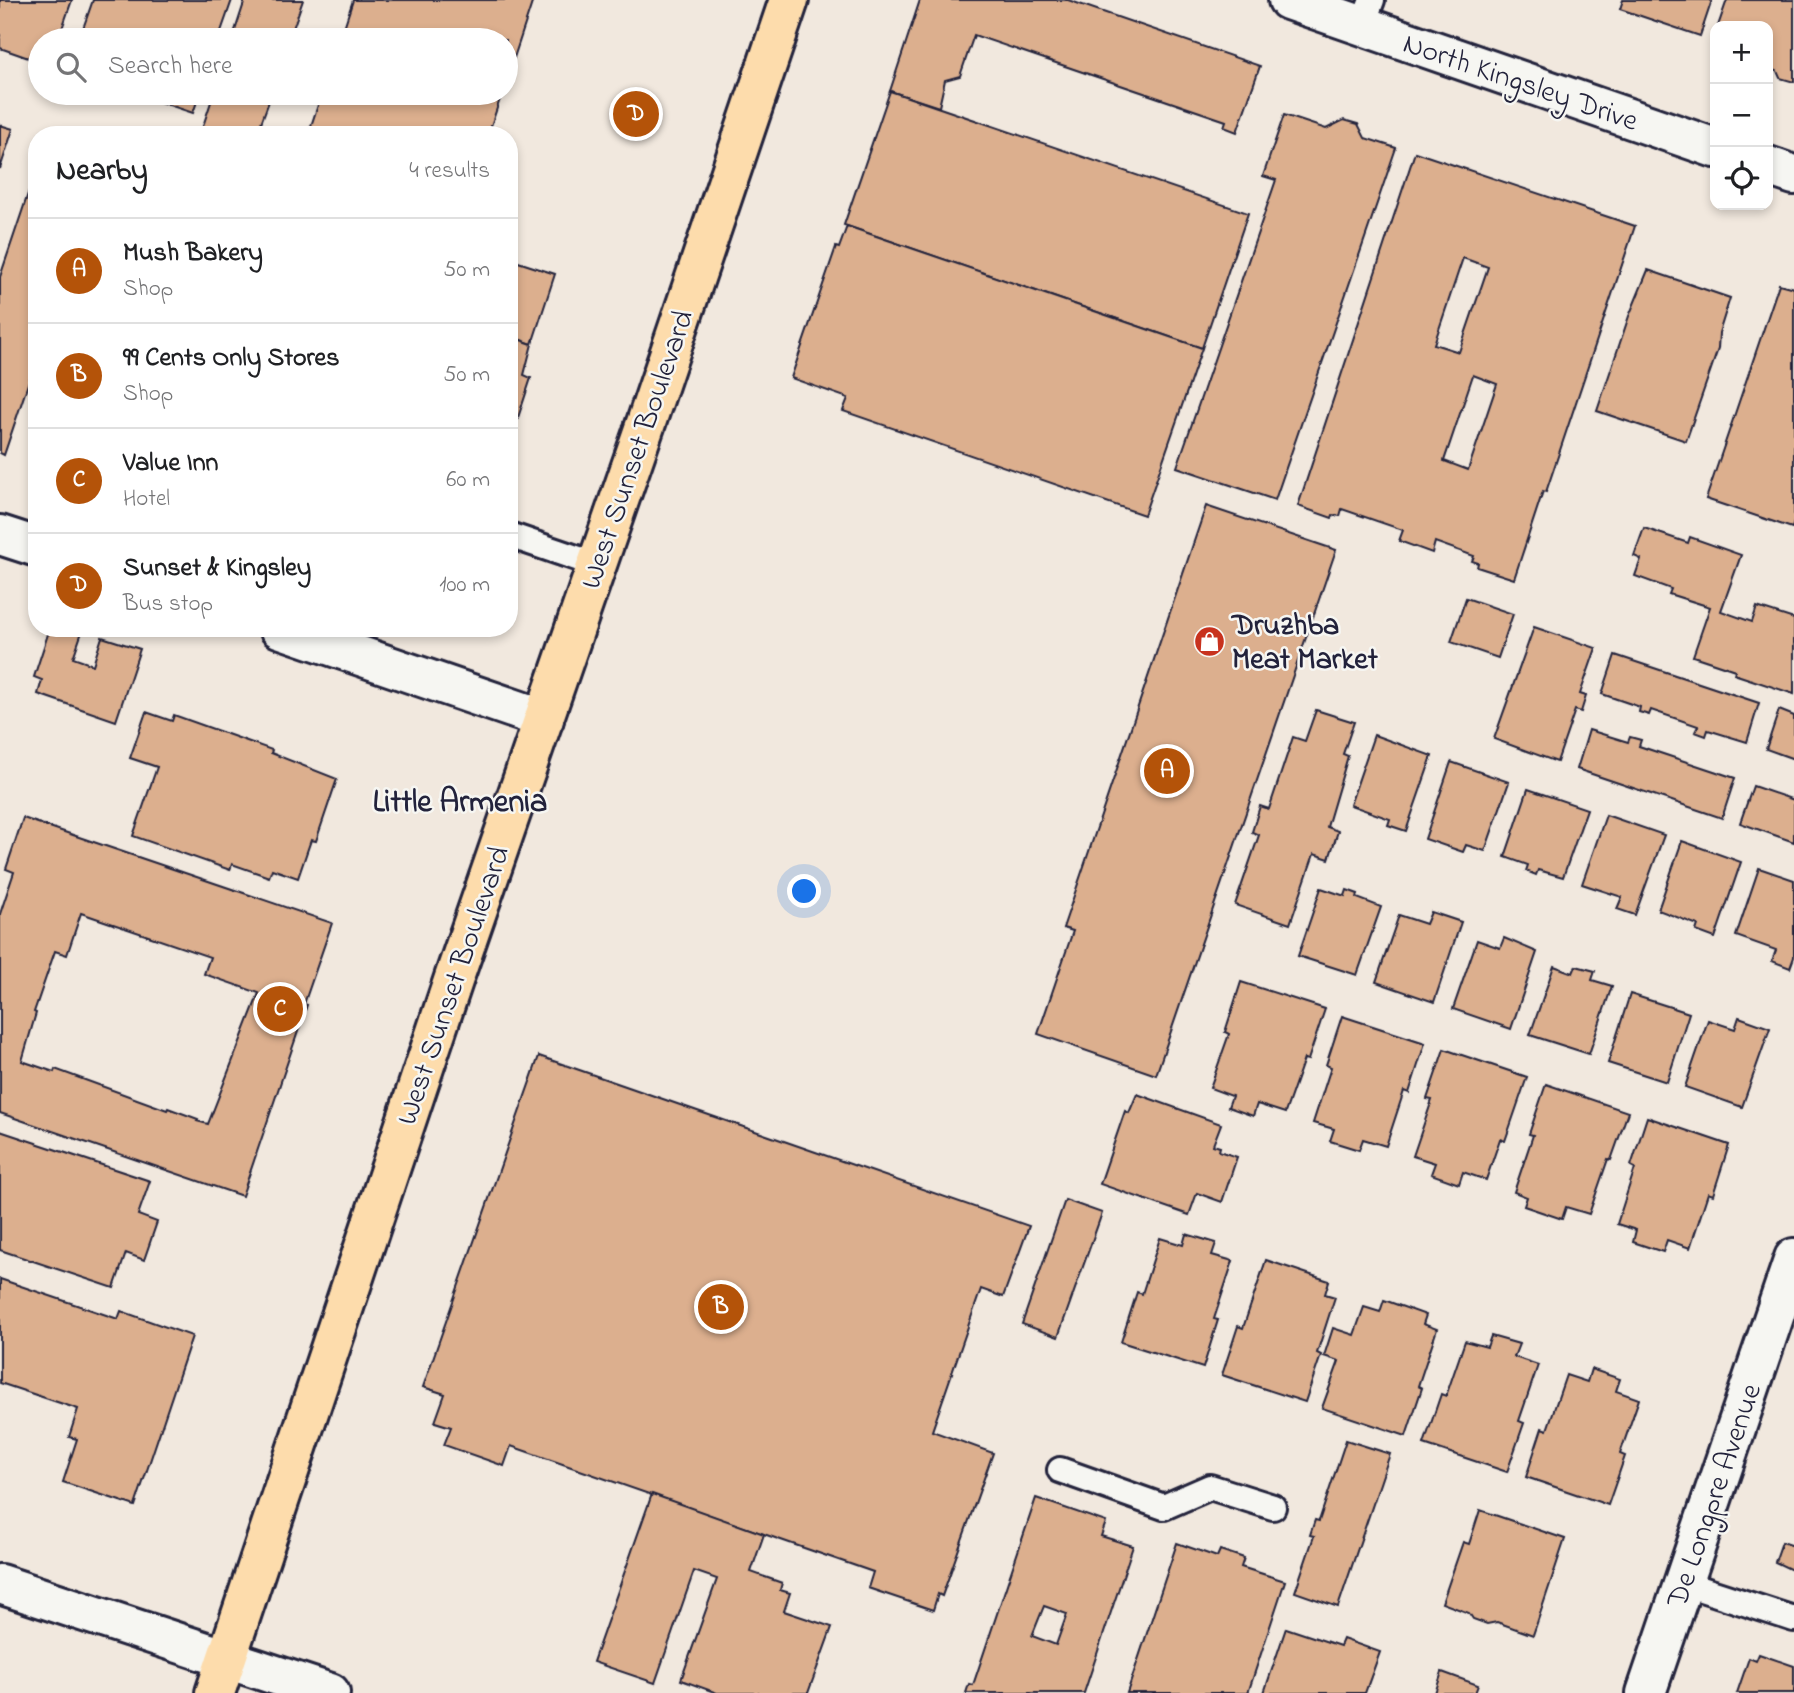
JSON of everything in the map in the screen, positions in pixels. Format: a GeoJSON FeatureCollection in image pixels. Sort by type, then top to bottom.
{"type":"FeatureCollection","features":[{"type":"Feature","properties":{"kind":"main road","name":"West Sunset Boulevard"},"geometry":{"type":"LineString","coordinates":[[221,1676],[450,988],[789,0]]}},
{"type":"Feature","properties":{"kind":"street","name":"North Kingsley Drive"},"geometry":{"type":"LineString","coordinates":[[1288,0],[1367,13],[1712,147]]}},
{"type":"Feature","properties":{"kind":"street"},"geometry":{"type":"LineString","coordinates":[[1773,168],[1794,175]]}},
{"type":"Feature","properties":{"kind":"street"},"geometry":{"type":"LineString","coordinates":[[0,534],[28,544]]}},
{"type":"Feature","properties":{"kind":"street"},"geometry":{"type":"LineString","coordinates":[[305,637],[544,719]]}},
{"type":"Feature","properties":{"kind":"street","name":"De Longpre Avenue"},"geometry":{"type":"LineString","coordinates":[[1646,1693],[1794,1258]]}},
{"type":"Feature","properties":{"kind":"street"},"geometry":{"type":"LineString","coordinates":[[0,1584],[221,1676],[330,1693]]}},
{"type":"Feature","properties":{"kind":"lane"},"geometry":{"type":"LineString","coordinates":[[518,539],[597,565]]}},
{"type":"Feature","properties":{"kind":"lane"},"geometry":{"type":"LineString","coordinates":[[1060,1470],[1164,1507],[1210,1487],[1273,1507]]}},
{"type":"Feature","properties":{"kind":"lane"},"geometry":{"type":"LineString","coordinates":[[1684,1583],[1794,1619]]}},
{"type":"Feature","properties":{"kind":"building"},"geometry":{"type":"Polygon","coordinates":[[[0,0],[72,0],[62,28],[28,28],[28,58],[0,48],[0,0]]]}},
{"type":"Feature","properties":{"kind":"building"},"geometry":{"type":"Polygon","coordinates":[[[93,0],[232,0],[222,28],[83,28],[93,0]]]}},
{"type":"Feature","properties":{"kind":"building"},"geometry":{"type":"Polygon","coordinates":[[[245,0],[303,0],[293,28],[236,28],[245,0]]]}},
{"type":"Feature","properties":{"kind":"building"},"geometry":{"type":"Polygon","coordinates":[[[353,0],[533,0],[518,46],[518,28],[344,28],[353,0]]]}},
{"type":"Feature","properties":{"kind":"building"},"geometry":{"type":"Polygon","coordinates":[[[920,0],[1068,0],[1260,66],[1237,132],[1224,127],[1226,121],[974,35],[960,76],[945,80],[939,107],[890,91],[920,0]]]}},
{"type":"Feature","properties":{"kind":"building"},"geometry":{"type":"Polygon","coordinates":[[[1623,0],[1712,0],[1700,36],[1620,9],[1623,0]]]}},
{"type":"Feature","properties":{"kind":"building"},"geometry":{"type":"Polygon","coordinates":[[[1727,0],[1794,0],[1794,82],[1780,78],[1777,71],[1773,70],[1773,21],[1720,21],[1727,0]]]}},
{"type":"Feature","properties":{"kind":"building"},"geometry":{"type":"Polygon","coordinates":[[[890,91],[1248,213],[1202,348],[844,225],[890,91]]]}},
{"type":"Feature","properties":{"kind":"building"},"geometry":{"type":"Polygon","coordinates":[[[169,105],[196,105],[193,113],[169,105]]]}},
{"type":"Feature","properties":{"kind":"building"},"geometry":{"type":"Polygon","coordinates":[[[210,105],[268,105],[260,126],[203,126],[210,105]]]}},
{"type":"Feature","properties":{"kind":"building"},"geometry":{"type":"Polygon","coordinates":[[[318,105],[498,105],[491,126],[311,126],[318,105]]]}},
{"type":"Feature","properties":{"kind":"building"},"geometry":{"type":"Polygon","coordinates":[[[1284,115],[1326,129],[1344,120],[1358,124],[1365,138],[1396,148],[1275,500],[1177,467],[1276,180],[1263,176],[1284,115]]]}},
{"type":"Feature","properties":{"kind":"building"},"geometry":{"type":"Polygon","coordinates":[[[0,125],[13,129],[0,169],[0,125]]]}},
{"type":"Feature","properties":{"kind":"building"},"geometry":{"type":"Polygon","coordinates":[[[1415,152],[1635,226],[1514,579],[1477,567],[1478,563],[1472,561],[1474,556],[1435,542],[1432,553],[1399,541],[1403,530],[1342,509],[1340,516],[1333,515],[1332,518],[1298,506],[1415,152]],[[1463,258],[1434,344],[1459,352],[1488,267],[1463,258]],[[1473,375],[1444,461],[1468,470],[1497,384],[1473,375]]]}},
{"type":"Feature","properties":{"kind":"building"},"geometry":{"type":"Polygon","coordinates":[[[28,194],[28,384],[4,455],[0,453],[0,277],[28,194]]]}},
{"type":"Feature","properties":{"kind":"building"},"geometry":{"type":"Polygon","coordinates":[[[847,226],[1202,348],[1144,515],[843,411],[848,398],[791,378],[836,247],[839,248],[847,226]]]}},
{"type":"Feature","properties":{"kind":"building"},"geometry":{"type":"Polygon","coordinates":[[[518,262],[555,274],[532,344],[518,339],[518,262]]]}},
{"type":"Feature","properties":{"kind":"building"},"geometry":{"type":"Polygon","coordinates":[[[1648,270],[1730,298],[1719,333],[1718,349],[1686,441],[1597,411],[1629,316],[1648,270]]]}},
{"type":"Feature","properties":{"kind":"building"},"geometry":{"type":"Polygon","coordinates":[[[1779,284],[1794,288],[1792,528],[1706,499],[1779,284]]]}},
{"type":"Feature","properties":{"kind":"building"},"geometry":{"type":"Polygon","coordinates":[[[518,339],[532,344],[524,375],[531,378],[518,418],[518,339]]]}},
{"type":"Feature","properties":{"kind":"building"},"geometry":{"type":"Polygon","coordinates":[[[1206,506],[1336,550],[1156,1075],[1038,1034],[1073,931],[1063,928],[1206,506]]]}},
{"type":"Feature","properties":{"kind":"building"},"geometry":{"type":"Polygon","coordinates":[[[1644,528],[1688,543],[1690,537],[1741,555],[1721,611],[1752,622],[1757,607],[1794,619],[1794,694],[1734,674],[1735,670],[1693,656],[1710,607],[1669,594],[1671,589],[1635,576],[1641,559],[1634,556],[1644,528]]]}},
{"type":"Feature","properties":{"kind":"building"},"geometry":{"type":"Polygon","coordinates":[[[1466,598],[1513,614],[1498,658],[1451,642],[1466,598]]]}},
{"type":"Feature","properties":{"kind":"building"},"geometry":{"type":"Polygon","coordinates":[[[1534,627],[1596,648],[1580,694],[1586,696],[1581,712],[1575,710],[1557,762],[1494,739],[1534,627]]]}},
{"type":"Feature","properties":{"kind":"building"},"geometry":{"type":"Polygon","coordinates":[[[47,637],[80,637],[73,658],[93,665],[102,637],[140,649],[116,721],[38,694],[42,680],[34,677],[47,637]]]}},
{"type":"Feature","properties":{"kind":"building"},"geometry":{"type":"Polygon","coordinates":[[[1615,655],[1759,703],[1747,742],[1708,730],[1706,736],[1695,732],[1698,726],[1651,710],[1649,715],[1639,712],[1640,707],[1602,694],[1615,655]]]}},
{"type":"Feature","properties":{"kind":"building"},"geometry":{"type":"Polygon","coordinates":[[[1316,710],[1354,722],[1343,754],[1348,756],[1327,827],[1338,831],[1329,859],[1314,854],[1290,924],[1235,905],[1259,835],[1252,832],[1260,806],[1269,809],[1293,737],[1305,741],[1316,710]]]}},
{"type":"Feature","properties":{"kind":"building"},"geometry":{"type":"Polygon","coordinates":[[[1779,710],[1794,716],[1794,759],[1766,749],[1779,710]]]}},
{"type":"Feature","properties":{"kind":"building"},"geometry":{"type":"Polygon","coordinates":[[[146,712],[172,721],[174,715],[272,750],[271,753],[337,779],[316,841],[311,840],[298,878],[272,869],[269,877],[232,864],[230,870],[133,836],[157,767],[130,758],[146,712]]]}},
{"type":"Feature","properties":{"kind":"building"},"geometry":{"type":"Polygon","coordinates":[[[1589,730],[1628,742],[1630,737],[1641,740],[1639,746],[1735,778],[1722,818],[1577,769],[1589,730]]]}},
{"type":"Feature","properties":{"kind":"building"},"geometry":{"type":"Polygon","coordinates":[[[1374,735],[1432,756],[1406,831],[1388,825],[1390,819],[1350,805],[1374,735]]]}},
{"type":"Feature","properties":{"kind":"building"},"geometry":{"type":"Polygon","coordinates":[[[1451,762],[1509,782],[1485,851],[1466,845],[1463,852],[1425,839],[1451,762]]]}},
{"type":"Feature","properties":{"kind":"building"},"geometry":{"type":"Polygon","coordinates":[[[1753,786],[1794,800],[1794,842],[1740,823],[1753,786]]]}},
{"type":"Feature","properties":{"kind":"building"},"geometry":{"type":"Polygon","coordinates":[[[1528,789],[1587,809],[1563,877],[1538,870],[1536,875],[1526,871],[1528,865],[1505,857],[1528,789]]]}},
{"type":"Feature","properties":{"kind":"building"},"geometry":{"type":"Polygon","coordinates":[[[1606,815],[1664,835],[1635,915],[1617,909],[1622,897],[1582,884],[1606,815]]]}},
{"type":"Feature","properties":{"kind":"building"},"geometry":{"type":"Polygon","coordinates":[[[23,818],[332,923],[242,1196],[0,1113],[0,914],[14,872],[6,869],[23,818]],[[81,913],[67,955],[55,951],[34,1012],[36,1013],[22,1061],[54,1072],[55,1069],[208,1124],[259,993],[204,974],[210,957],[81,913]]]}},
{"type":"Feature","properties":{"kind":"building"},"geometry":{"type":"Polygon","coordinates":[[[1682,841],[1741,862],[1715,938],[1696,931],[1698,925],[1658,910],[1682,841]]]}},
{"type":"Feature","properties":{"kind":"building"},"geometry":{"type":"Polygon","coordinates":[[[1759,868],[1794,880],[1794,957],[1790,968],[1772,961],[1776,950],[1736,936],[1759,868]]]}},
{"type":"Feature","properties":{"kind":"building"},"geometry":{"type":"Polygon","coordinates":[[[1321,888],[1345,896],[1347,890],[1358,894],[1357,898],[1381,907],[1357,975],[1298,956],[1321,888]]]}},
{"type":"Feature","properties":{"kind":"building"},"geometry":{"type":"Polygon","coordinates":[[[1431,912],[1461,922],[1434,1002],[1376,982],[1399,915],[1426,924],[1431,912]]]}},
{"type":"Feature","properties":{"kind":"building"},"geometry":{"type":"Polygon","coordinates":[[[1504,938],[1537,952],[1511,1029],[1453,1009],[1477,940],[1500,948],[1504,938]]]}},
{"type":"Feature","properties":{"kind":"building"},"geometry":{"type":"Polygon","coordinates":[[[1554,966],[1573,973],[1576,966],[1595,971],[1592,980],[1612,986],[1589,1054],[1530,1035],[1554,966]]]}},
{"type":"Feature","properties":{"kind":"building"},"geometry":{"type":"Polygon","coordinates":[[[1241,982],[1325,1009],[1308,1060],[1304,1059],[1285,1113],[1257,1104],[1253,1116],[1228,1107],[1232,1096],[1210,1088],[1229,1034],[1225,1032],[1241,982]]]}},
{"type":"Feature","properties":{"kind":"building"},"geometry":{"type":"Polygon","coordinates":[[[1630,994],[1689,1013],[1667,1082],[1608,1063],[1630,994]]]}},
{"type":"Feature","properties":{"kind":"building"},"geometry":{"type":"Polygon","coordinates":[[[1342,1016],[1425,1043],[1409,1093],[1404,1091],[1386,1146],[1363,1139],[1359,1150],[1330,1141],[1334,1129],[1313,1123],[1331,1067],[1326,1065],[1342,1016]]]}},
{"type":"Feature","properties":{"kind":"building"},"geometry":{"type":"Polygon","coordinates":[[[1739,1017],[1770,1028],[1742,1107],[1685,1087],[1708,1020],[1735,1029],[1739,1017]]]}},
{"type":"Feature","properties":{"kind":"building"},"geometry":{"type":"Polygon","coordinates":[[[1444,1049],[1527,1077],[1505,1141],[1500,1139],[1486,1180],[1463,1172],[1459,1184],[1431,1174],[1435,1163],[1413,1156],[1432,1100],[1427,1099],[1444,1049]]]}},
{"type":"Feature","properties":{"kind":"building"},"geometry":{"type":"Polygon","coordinates":[[[539,1056],[1029,1226],[1003,1297],[981,1289],[932,1431],[993,1453],[942,1596],[938,1594],[933,1610],[868,1588],[873,1572],[511,1446],[504,1466],[444,1445],[451,1427],[435,1422],[445,1394],[423,1387],[539,1056]]]}},
{"type":"Feature","properties":{"kind":"building"},"geometry":{"type":"Polygon","coordinates":[[[1546,1084],[1628,1112],[1589,1214],[1566,1207],[1562,1219],[1524,1206],[1527,1197],[1514,1192],[1546,1084]]]}},
{"type":"Feature","properties":{"kind":"building"},"geometry":{"type":"Polygon","coordinates":[[[1137,1094],[1221,1124],[1213,1145],[1220,1147],[1219,1151],[1237,1157],[1222,1202],[1197,1193],[1189,1215],[1100,1184],[1125,1111],[1129,1113],[1137,1094]]]}},
{"type":"Feature","properties":{"kind":"building"},"geometry":{"type":"Polygon","coordinates":[[[1647,1117],[1729,1145],[1713,1195],[1708,1193],[1690,1248],[1667,1240],[1663,1252],[1633,1242],[1636,1230],[1617,1224],[1635,1168],[1631,1166],[1647,1117]]]}},
{"type":"Feature","properties":{"kind":"building"},"geometry":{"type":"Polygon","coordinates":[[[0,1131],[150,1181],[138,1215],[157,1222],[144,1260],[126,1253],[114,1288],[0,1250],[0,1131]]]}},
{"type":"Feature","properties":{"kind":"building"},"geometry":{"type":"Polygon","coordinates":[[[1065,1200],[1102,1213],[1058,1337],[1022,1324],[1065,1200]]]}},
{"type":"Feature","properties":{"kind":"building"},"geometry":{"type":"Polygon","coordinates":[[[1186,1234],[1216,1243],[1212,1255],[1233,1261],[1214,1319],[1218,1320],[1203,1368],[1121,1342],[1137,1292],[1142,1294],[1160,1238],[1183,1245],[1186,1234]]]}},
{"type":"Feature","properties":{"kind":"building"},"geometry":{"type":"Polygon","coordinates":[[[1266,1260],[1329,1281],[1325,1294],[1335,1297],[1317,1353],[1321,1355],[1305,1402],[1222,1375],[1238,1326],[1243,1328],[1266,1260]]]}},
{"type":"Feature","properties":{"kind":"building"},"geometry":{"type":"Polygon","coordinates":[[[0,1279],[118,1319],[121,1311],[192,1336],[135,1506],[63,1482],[77,1439],[69,1437],[78,1409],[0,1383],[0,1279]]]}},
{"type":"Feature","properties":{"kind":"building"},"geometry":{"type":"Polygon","coordinates":[[[1384,1300],[1426,1315],[1423,1324],[1437,1329],[1418,1386],[1422,1388],[1406,1436],[1322,1408],[1339,1361],[1324,1356],[1333,1328],[1354,1335],[1364,1307],[1380,1312],[1384,1300]]]}},
{"type":"Feature","properties":{"kind":"building"},"geometry":{"type":"Polygon","coordinates":[[[1491,1336],[1519,1344],[1514,1357],[1538,1365],[1519,1421],[1524,1423],[1507,1472],[1424,1444],[1441,1394],[1446,1396],[1465,1341],[1487,1347],[1491,1336]]]}},
{"type":"Feature","properties":{"kind":"building"},"geometry":{"type":"Polygon","coordinates":[[[1591,1369],[1620,1379],[1616,1391],[1639,1399],[1620,1454],[1625,1456],[1608,1505],[1526,1477],[1542,1428],[1547,1430],[1566,1375],[1587,1382],[1591,1369]]]}},
{"type":"Feature","properties":{"kind":"building"},"geometry":{"type":"Polygon","coordinates":[[[1346,1440],[1390,1454],[1338,1607],[1295,1592],[1314,1536],[1310,1535],[1315,1520],[1319,1521],[1346,1440]]]}},
{"type":"Feature","properties":{"kind":"building"},"geometry":{"type":"Polygon","coordinates":[[[652,1494],[764,1534],[751,1572],[782,1583],[780,1590],[790,1593],[784,1611],[832,1627],[808,1693],[717,1693],[681,1680],[717,1579],[694,1571],[655,1683],[593,1662],[652,1494]]]}},
{"type":"Feature","properties":{"kind":"building"},"geometry":{"type":"Polygon","coordinates":[[[1036,1498],[1106,1522],[1101,1536],[1133,1546],[1084,1693],[966,1693],[969,1684],[973,1685],[1036,1498]],[[1044,1606],[1032,1636],[1056,1645],[1067,1614],[1044,1606]]]}},
{"type":"Feature","properties":{"kind":"building"},"geometry":{"type":"Polygon","coordinates":[[[1480,1510],[1565,1539],[1533,1635],[1497,1622],[1487,1624],[1473,1619],[1469,1613],[1442,1603],[1463,1542],[1469,1544],[1480,1510]]]}},
{"type":"Feature","properties":{"kind":"building"},"geometry":{"type":"Polygon","coordinates":[[[1782,1542],[1794,1546],[1794,1571],[1775,1562],[1782,1542]]]}},
{"type":"Feature","properties":{"kind":"building"},"geometry":{"type":"Polygon","coordinates":[[[1177,1543],[1217,1557],[1220,1550],[1244,1558],[1241,1567],[1285,1581],[1248,1693],[1127,1693],[1177,1543]]]}},
{"type":"Feature","properties":{"kind":"building"},"geometry":{"type":"Polygon","coordinates":[[[1286,1628],[1340,1646],[1343,1639],[1380,1652],[1365,1693],[1264,1693],[1286,1628]]]}},
{"type":"Feature","properties":{"kind":"building"},"geometry":{"type":"Polygon","coordinates":[[[1759,1654],[1794,1666],[1794,1693],[1737,1693],[1749,1658],[1756,1661],[1759,1654]]]}},
{"type":"Feature","properties":{"kind":"building"},"geometry":{"type":"Polygon","coordinates":[[[1442,1672],[1478,1685],[1475,1693],[1435,1693],[1442,1672]]]}},
{"type":"Feature","properties":{"kind":"place","name":"Sunset & Kingsley"},"geometry":{"type":"Point","coordinates":[636,114]}},
{"type":"Feature","properties":{"kind":"place","name":"Druzhba Meat Market"},"geometry":{"type":"Point","coordinates":[1209,641]}},
{"type":"Feature","properties":{"kind":"place","name":"Mush Bakery"},"geometry":{"type":"Point","coordinates":[1167,771]}},
{"type":"Feature","properties":{"kind":"place","name":"Value Inn"},"geometry":{"type":"Point","coordinates":[280,1009]}},
{"type":"Feature","properties":{"kind":"place","name":"99 Cents Only Stores"},"geometry":{"type":"Point","coordinates":[721,1307]}},
{"type":"Feature","properties":{"kind":"district","name":"Little Armenia"},"geometry":{"type":"Point","coordinates":[460,800]}}]}
